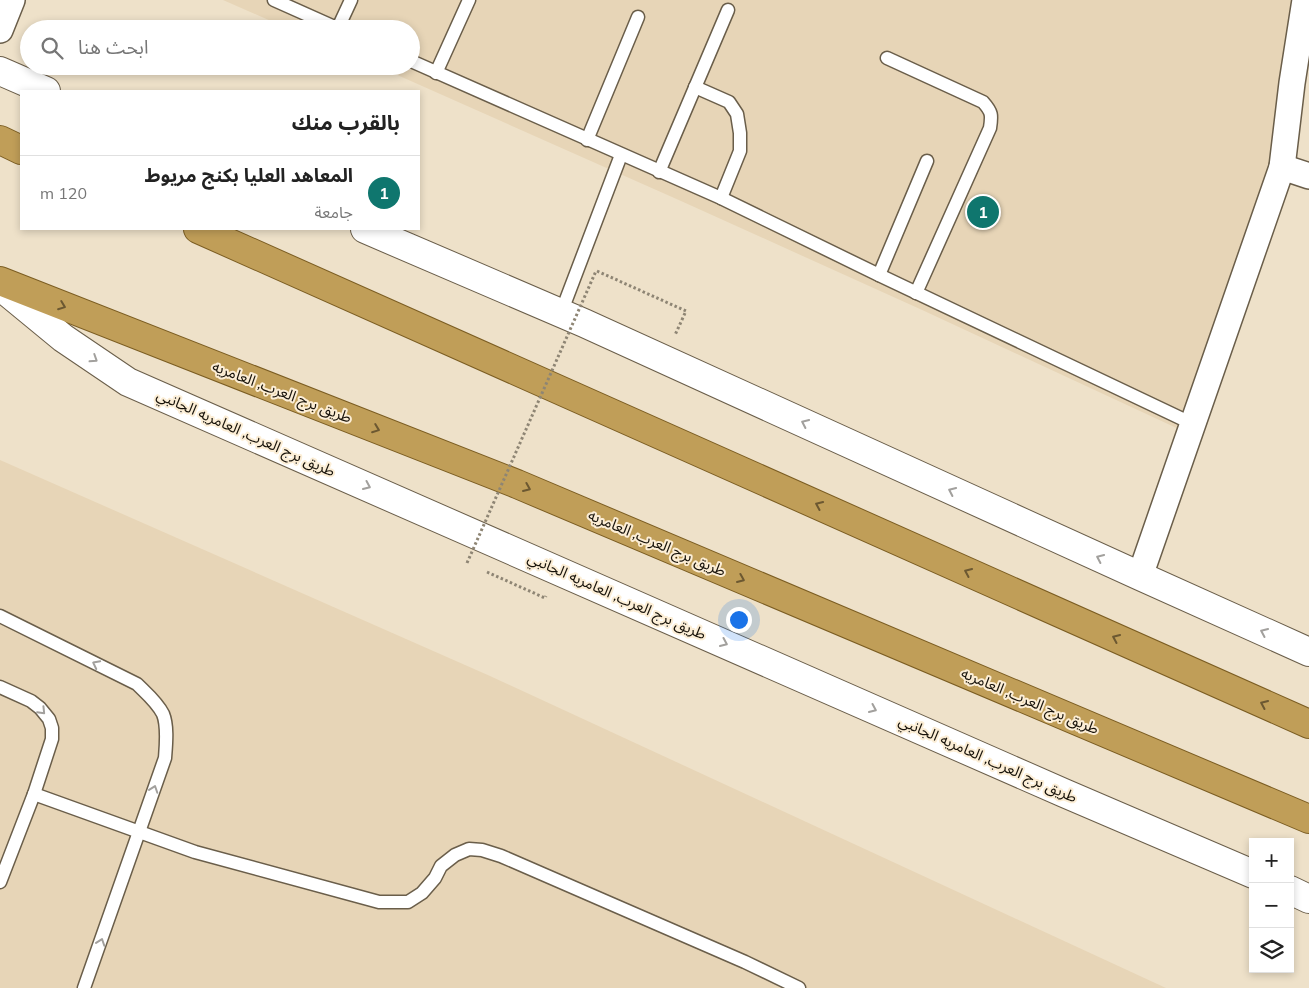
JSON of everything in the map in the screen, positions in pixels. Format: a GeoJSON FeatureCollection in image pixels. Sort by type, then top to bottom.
{"type":"FeatureCollection","features":[{"type":"Feature","properties":{"kind":"highway"},"geometry":{"type":"LineString","coordinates":[[0,140],[20,150]]}},
{"type":"Feature","properties":{"kind":"highway"},"geometry":{"type":"LineString","coordinates":[[200,230],[1309,724]]}},
{"type":"Feature","properties":{"kind":"highway","name":"طريق برج العرب, العامريه"},"geometry":{"type":"LineString","coordinates":[[0,281],[517,484],[1309,819]]}},
{"type":"Feature","properties":{"kind":"street"},"geometry":{"type":"LineString","coordinates":[[0,30],[12,0]]}},
{"type":"Feature","properties":{"kind":"street"},"geometry":{"type":"LineString","coordinates":[[1140,576],[1282,167],[1292,83],[1306,0]]}},
{"type":"Feature","properties":{"kind":"street"},"geometry":{"type":"LineString","coordinates":[[0,71],[44,90]]}},
{"type":"Feature","properties":{"kind":"street"},"geometry":{"type":"LineString","coordinates":[[1282,167],[1309,176]]}},
{"type":"Feature","properties":{"kind":"street"},"geometry":{"type":"LineString","coordinates":[[367,230],[561,313],[1309,652]]}},
{"type":"Feature","properties":{"kind":"street","name":"طريق برج العرب, العامريه الجانبي"},"geometry":{"type":"LineString","coordinates":[[0,286],[63,338],[128,382],[1249,872]]}},
{"type":"Feature","properties":{"kind":"street"},"geometry":{"type":"LineString","coordinates":[[1294,892],[1309,898]]}},
{"type":"Feature","properties":{"kind":"lane"},"geometry":{"type":"LineString","coordinates":[[274,0],[320,20]]}},
{"type":"Feature","properties":{"kind":"lane"},"geometry":{"type":"LineString","coordinates":[[342,20],[351,0]]}},
{"type":"Feature","properties":{"kind":"lane"},"geometry":{"type":"LineString","coordinates":[[436,73],[469,0]]}},
{"type":"Feature","properties":{"kind":"lane"},"geometry":{"type":"LineString","coordinates":[[658,172],[728,10]]}},
{"type":"Feature","properties":{"kind":"lane"},"geometry":{"type":"LineString","coordinates":[[587,140],[638,17]]}},
{"type":"Feature","properties":{"kind":"lane"},"geometry":{"type":"LineString","coordinates":[[887,58],[983,102],[990,110],[991,117],[990,128],[916,293]]}},
{"type":"Feature","properties":{"kind":"lane"},"geometry":{"type":"LineString","coordinates":[[420,65],[720,198],[879,276],[1193,424]]}},
{"type":"Feature","properties":{"kind":"lane"},"geometry":{"type":"LineString","coordinates":[[695,87],[729,102],[737,114],[740,151],[720,198]]}},
{"type":"Feature","properties":{"kind":"lane"},"geometry":{"type":"LineString","coordinates":[[561,313],[621,155]]}},
{"type":"Feature","properties":{"kind":"lane"},"geometry":{"type":"LineString","coordinates":[[879,276],[927,161]]}},
{"type":"Feature","properties":{"kind":"lane"},"geometry":{"type":"LineString","coordinates":[[0,616],[137,684],[155,701],[164,716],[166,735],[165,758],[84,988]]}},
{"type":"Feature","properties":{"kind":"lane"},"geometry":{"type":"LineString","coordinates":[[0,687],[31,701],[40,708],[49,718],[52,728],[52,739],[34,794],[0,882]]}},
{"type":"Feature","properties":{"kind":"lane"},"geometry":{"type":"LineString","coordinates":[[34,794],[194,852],[379,902],[408,902],[422,893],[435,878],[441,866],[455,855],[469,849],[482,850],[501,856],[745,962],[799,988]]}},
{"type":"Feature","properties":{"kind":"path"},"geometry":{"type":"LineString","coordinates":[[476,567],[467,563],[596,271],[686,311]]}},
{"type":"Feature","properties":{"kind":"path"},"geometry":{"type":"LineString","coordinates":[[484,570],[545,598]]}},
{"type":"Feature","properties":{"kind":"shaded area"},"geometry":{"type":"Polygon","coordinates":[[[223,0],[1294,0],[1270,173],[1183,431],[920,309],[397,75],[420,75],[420,20],[269,20],[223,0]]]}},
{"type":"Feature","properties":{"kind":"shaded area"},"geometry":{"type":"Polygon","coordinates":[[[0,460],[490,676],[1166,988],[0,988],[0,460]]]}},
{"type":"Feature","properties":{"kind":"place","name":"المعاهد العليا بكنج مريوط"},"geometry":{"type":"Point","coordinates":[983,212]}}]}
